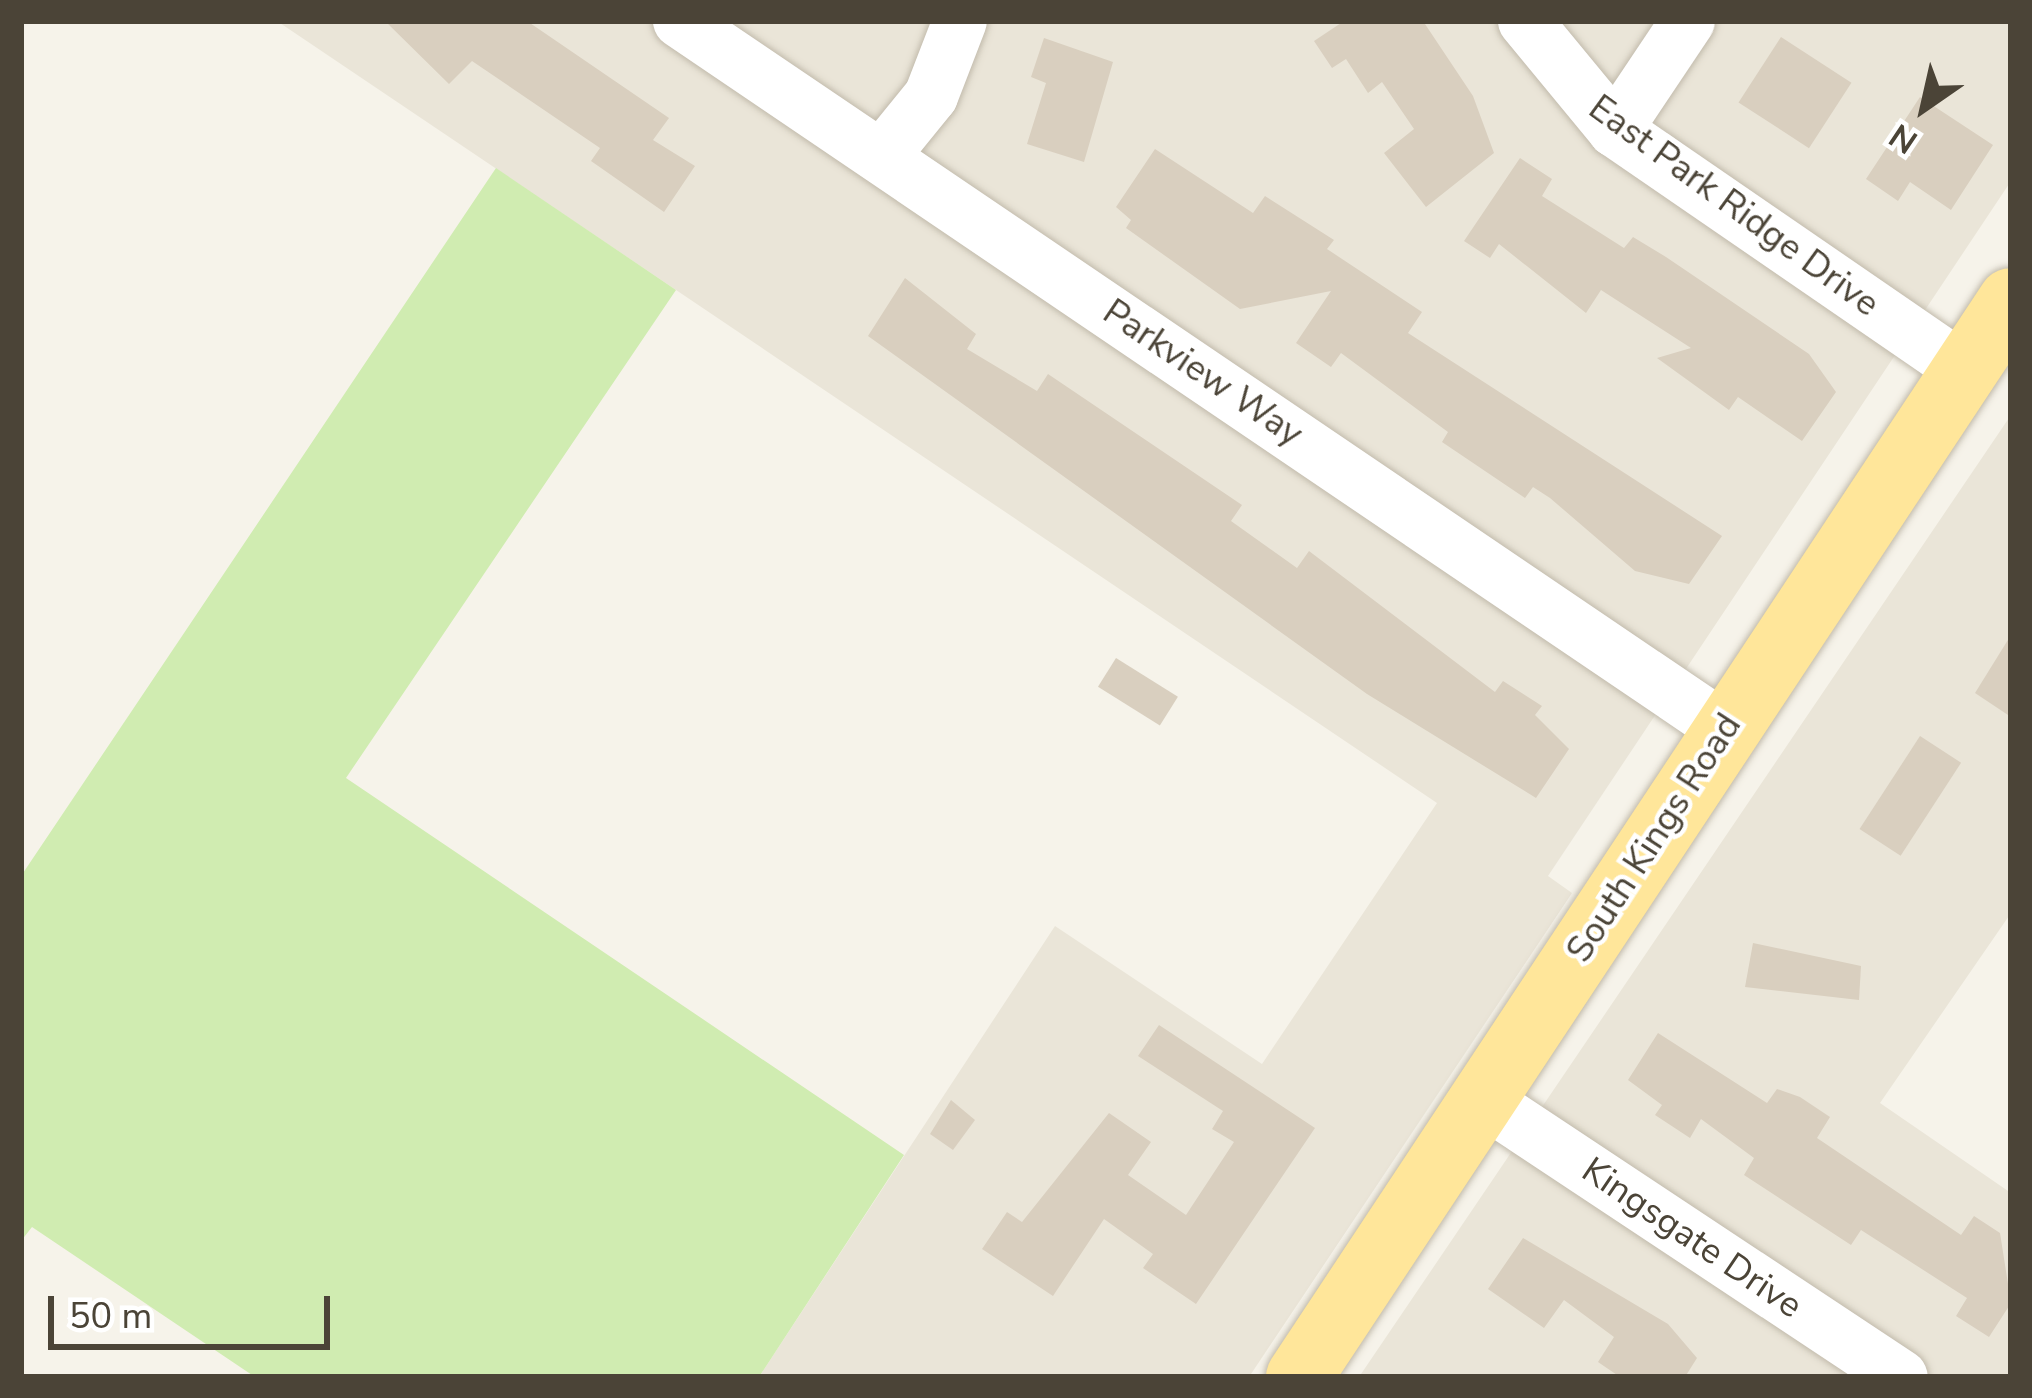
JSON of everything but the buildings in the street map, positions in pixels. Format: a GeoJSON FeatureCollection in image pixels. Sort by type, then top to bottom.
{"type":"FeatureCollection","features":[{"type":"Feature","properties":{"kind":"main road","name":"South Kings Road"},"geometry":{"type":"LineString","coordinates":[[1299,1377],[2011,301]]}},
{"type":"Feature","properties":{"kind":"street","name":"Parkview Way"},"geometry":{"type":"LineString","coordinates":[[680,21],[1725,729]]}},
{"type":"Feature","properties":{"kind":"street"},"geometry":{"type":"LineString","coordinates":[[884,155],[931,96],[960,21]]}},
{"type":"Feature","properties":{"kind":"street","name":"East Park Ridge Drive"},"geometry":{"type":"LineString","coordinates":[[1525,21],[1615,130],[1964,370]]}},
{"type":"Feature","properties":{"kind":"street"},"geometry":{"type":"LineString","coordinates":[[1615,130],[1688,21]]}},
{"type":"Feature","properties":{"kind":"street","name":"Kingsgate Drive"},"geometry":{"type":"LineString","coordinates":[[1483,1100],[1901,1377]]}},
{"type":"Feature","properties":{"kind":"shaded area"},"geometry":{"type":"Polygon","coordinates":[[[277,21],[2011,21],[2011,181],[1548,876],[1572,893],[1249,1377],[759,1377],[1055,926],[1262,1064],[1437,803],[277,21]]]}},
{"type":"Feature","properties":{"kind":"shaded area"},"geometry":{"type":"Polygon","coordinates":[[[2011,415],[2011,913],[1880,1103],[2011,1193],[2011,1377],[1359,1377],[2011,415]]]}},
{"type":"Feature","properties":{"kind":"green space"},"geometry":{"type":"Polygon","coordinates":[[[496,168],[676,290],[346,778],[904,1155],[759,1377],[255,1377],[32,1227],[21,1241],[21,876],[496,168]]]}}]}
